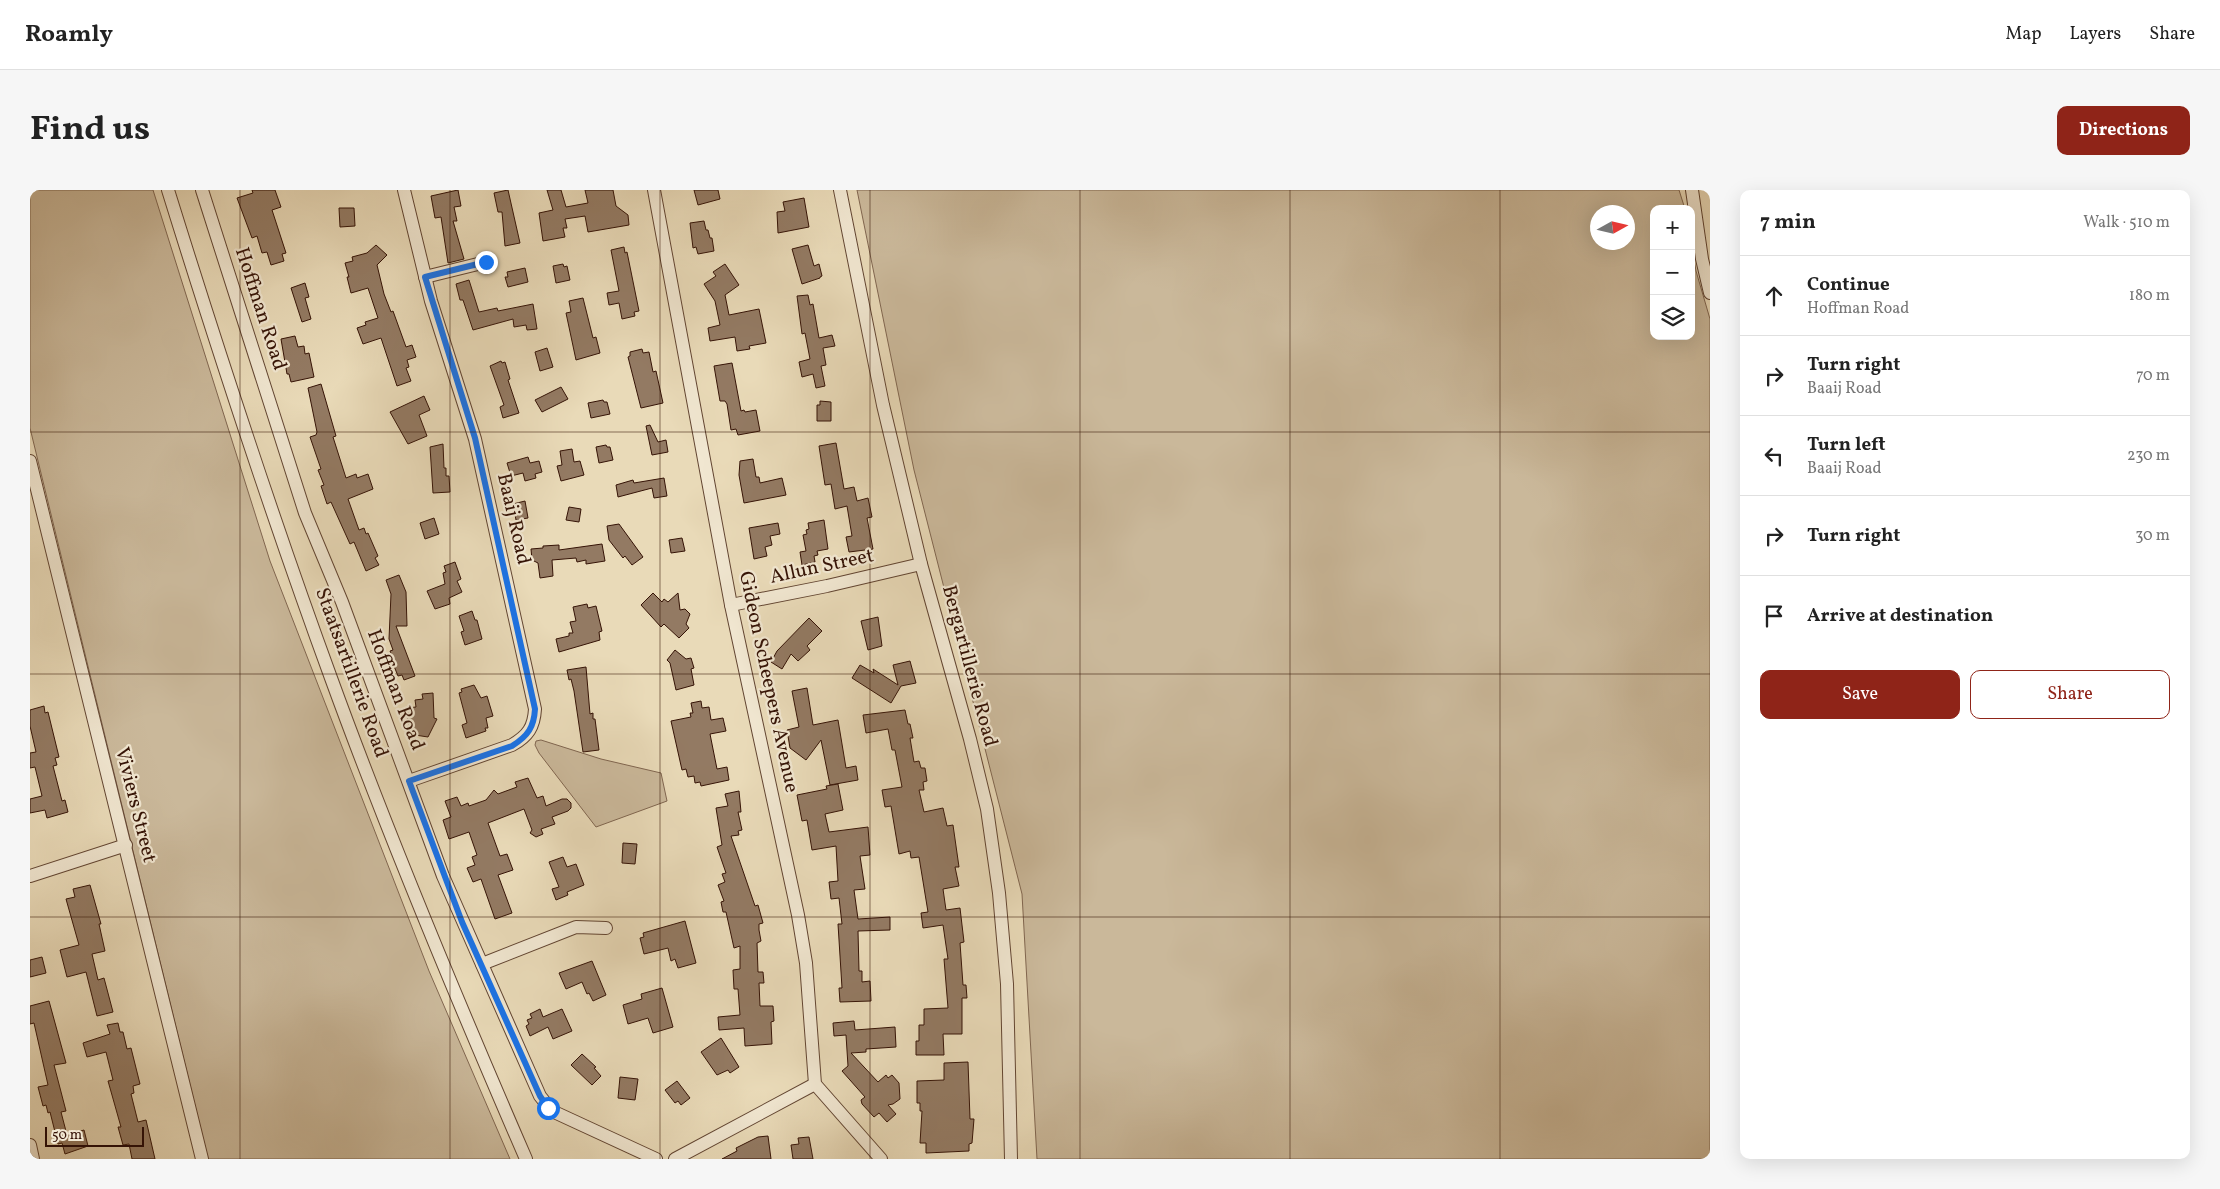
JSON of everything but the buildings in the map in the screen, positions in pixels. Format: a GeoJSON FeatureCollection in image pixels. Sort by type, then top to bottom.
{"type":"FeatureCollection","features":[{"type":"Feature","properties":{"kind":"street","name":"Staatsartillerie Road"},"geometry":{"type":"LineString","coordinates":[[168,190],[259,474],[331,679],[455,995],[526,1159]]}},
{"type":"Feature","properties":{"kind":"street","name":"Hoffman Road"},"geometry":{"type":"LineString","coordinates":[[202,190],[305,512],[342,602],[444,876],[540,1096],[548,1108],[656,1159]]}},
{"type":"Feature","properties":{"kind":"street","name":"Baaij Road"},"geometry":{"type":"LineString","coordinates":[[404,190],[425,277],[475,438],[535,709],[534,724],[524,739],[512,746],[409,781]]}},
{"type":"Feature","properties":{"kind":"street","name":"Gideon Scheepers Avenue"},"geometry":{"type":"LineString","coordinates":[[654,190],[731,605],[798,915],[806,963],[815,1084]]}},
{"type":"Feature","properties":{"kind":"street","name":"Bergartillerie Road"},"geometry":{"type":"LineString","coordinates":[[840,190],[884,405],[921,564],[970,739],[987,809],[999,893],[1008,984],[1011,1159]]}},
{"type":"Feature","properties":{"kind":"street"},"geometry":{"type":"LineString","coordinates":[[1692,190],[1710,293]]}},
{"type":"Feature","properties":{"kind":"street"},"geometry":{"type":"LineString","coordinates":[[425,277],[486,262]]}},
{"type":"Feature","properties":{"kind":"street","name":"Viviers Street"},"geometry":{"type":"LineString","coordinates":[[30,461],[202,1159]]}},
{"type":"Feature","properties":{"kind":"street","name":"Allun Street"},"geometry":{"type":"LineString","coordinates":[[731,605],[827,586],[921,564]]}},
{"type":"Feature","properties":{"kind":"street"},"geometry":{"type":"LineString","coordinates":[[30,876],[126,845]]}},
{"type":"Feature","properties":{"kind":"street"},"geometry":{"type":"LineString","coordinates":[[482,964],[576,927],[606,928]]}},
{"type":"Feature","properties":{"kind":"street"},"geometry":{"type":"LineString","coordinates":[[675,1159],[815,1084],[881,1159]]}},
{"type":"Feature","properties":{"kind":"street"},"geometry":{"type":"LineString","coordinates":[[30,1145],[33,1159]]}},
{"type":"Feature","properties":{"kind":"shaded area"},"geometry":{"type":"Polygon","coordinates":[[[30,190],[153,190],[270,561],[429,971],[510,1159],[208,1159],[30,428],[30,190]]]}},
{"type":"Feature","properties":{"kind":"shaded area"},"geometry":{"type":"Polygon","coordinates":[[[857,190],[1679,190],[1684,205],[1650,205],[1650,340],[1695,340],[1695,265],[1710,319],[1710,1159],[1037,1159],[1022,894],[914,470],[857,190]]]}},
{"type":"Feature","properties":{"kind":"shaded area"},"geometry":{"type":"Polygon","coordinates":[[[541,740],[601,759],[661,773],[667,801],[596,827],[539,753],[535,745],[536,741],[541,740]]]}},
{"type":"Feature","properties":{"kind":"route"},"geometry":{"type":"LineString","coordinates":[[486,262],[425,277],[475,438],[535,709],[534,724],[524,739],[512,746],[409,781],[462,922],[540,1096],[548,1108]]}}]}
